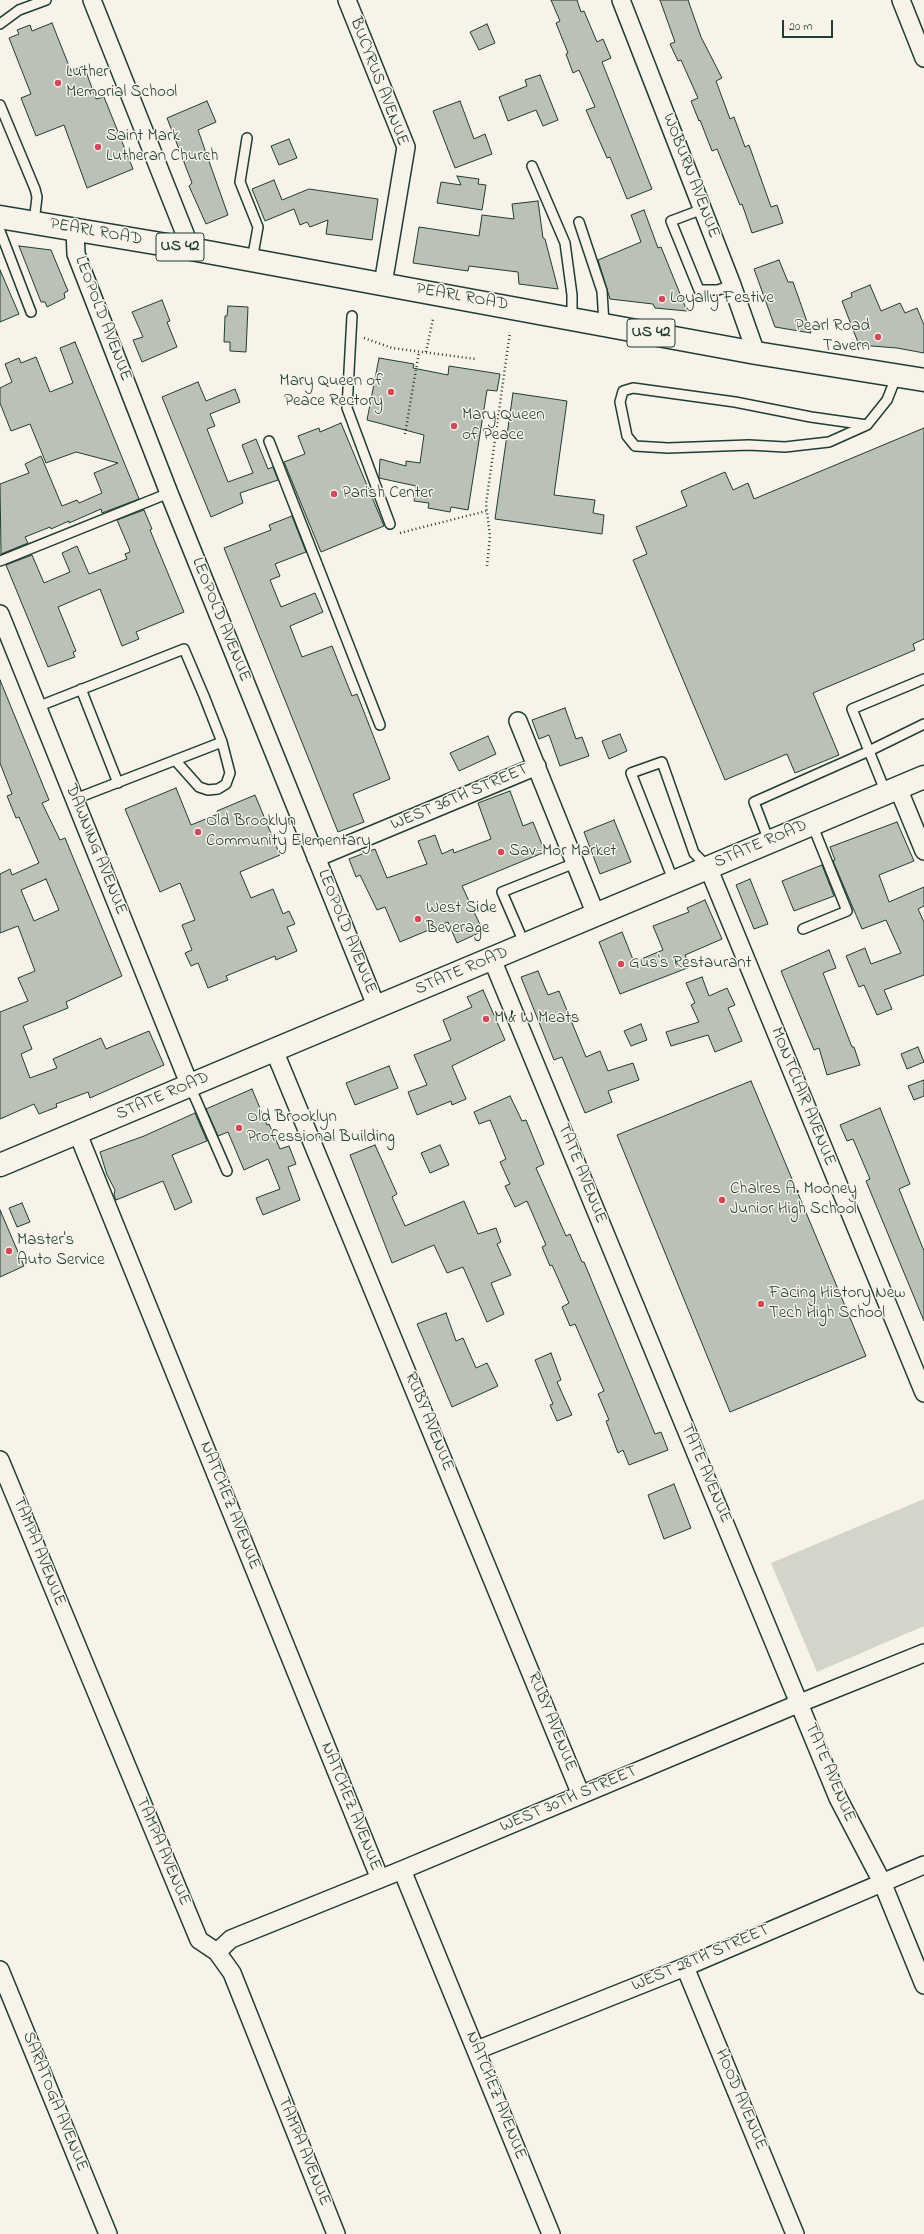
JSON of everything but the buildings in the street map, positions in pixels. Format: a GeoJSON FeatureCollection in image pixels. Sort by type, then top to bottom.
{"type":"FeatureCollection","features":[{"type":"Feature","properties":{"kind":"main road","name":"PEARL ROAD"},"geometry":{"type":"LineString","coordinates":[[0,217],[191,249],[756,352],[898,374],[924,380]]}},
{"type":"Feature","properties":{"kind":"main road","name":"STATE ROAD"},"geometry":{"type":"LineString","coordinates":[[0,1164],[78,1134],[924,777]]}},
{"type":"Feature","properties":{"kind":"street"},"geometry":{"type":"LineString","coordinates":[[92,0],[191,249]]}},
{"type":"Feature","properties":{"kind":"street","name":"BUCYRUS AVENUE"},"geometry":{"type":"LineString","coordinates":[[347,0],[406,147],[383,284]]}},
{"type":"Feature","properties":{"kind":"street","name":"WOBURN AVENUE"},"geometry":{"type":"LineString","coordinates":[[621,0],[703,209],[756,352]]}},
{"type":"Feature","properties":{"kind":"street"},"geometry":{"type":"LineString","coordinates":[[901,0],[924,58]]}},
{"type":"Feature","properties":{"kind":"street","name":"LEOPOLD AVENUE"},"geometry":{"type":"LineString","coordinates":[[75,230],[76,254],[169,493],[377,1008]]}},
{"type":"Feature","properties":{"kind":"street","name":"DAWNING AVENUE"},"geometry":{"type":"LineString","coordinates":[[0,614],[190,1086]]}},
{"type":"Feature","properties":{"kind":"street"},"geometry":{"type":"LineString","coordinates":[[518,720],[596,915]]}},
{"type":"Feature","properties":{"kind":"street","name":"WEST 36TH STREET"},"geometry":{"type":"LineString","coordinates":[[316,858],[537,766]]}},
{"type":"Feature","properties":{"kind":"street"},"geometry":{"type":"LineString","coordinates":[[892,790],[924,851]]}},
{"type":"Feature","properties":{"kind":"street","name":"MONTCLAIR AVENUE"},"geometry":{"type":"LineString","coordinates":[[708,867],[924,1393]]}},
{"type":"Feature","properties":{"kind":"street","name":"TATE AVENUE"},"geometry":{"type":"LineString","coordinates":[[492,959],[838,1798],[882,1882],[924,1985]]}},
{"type":"Feature","properties":{"kind":"street","name":"RUBY AVENUE"},"geometry":{"type":"LineString","coordinates":[[274,1050],[581,1795]]}},
{"type":"Feature","properties":{"kind":"street","name":"NATCHEZ AVENUE"},"geometry":{"type":"LineString","coordinates":[[78,1134],[380,1879]]}},
{"type":"Feature","properties":{"kind":"street","name":"TAMPA AVENUE"},"geometry":{"type":"LineString","coordinates":[[0,1460],[199,1940],[217,1952],[232,1974],[336,2234]]}},
{"type":"Feature","properties":{"kind":"street","name":"WEST 30TH STREET"},"geometry":{"type":"LineString","coordinates":[[217,1952],[231,1939],[402,1870],[800,1703],[924,1653]]}},
{"type":"Feature","properties":{"kind":"street","name":"WEST 28TH STREET"},"geometry":{"type":"LineString","coordinates":[[477,2050],[685,1967],[924,1865]]}},
{"type":"Feature","properties":{"kind":"street","name":"NATCHEZ AVENUE"},"geometry":{"type":"LineString","coordinates":[[402,1870],[477,2050],[551,2234]]}},
{"type":"Feature","properties":{"kind":"street","name":"HOOD AVENUE"},"geometry":{"type":"LineString","coordinates":[[685,1967],[795,2234]]}},
{"type":"Feature","properties":{"kind":"street","name":"SARATOGA AVENUE"},"geometry":{"type":"LineString","coordinates":[[0,1970],[108,2234]]}},
{"type":"Feature","properties":{"kind":"lane"},"geometry":{"type":"LineString","coordinates":[[0,24],[19,10],[46,0]]}},
{"type":"Feature","properties":{"kind":"lane"},"geometry":{"type":"LineString","coordinates":[[0,105],[35,190],[37,197],[34,222]]}},
{"type":"Feature","properties":{"kind":"lane"},"geometry":{"type":"LineString","coordinates":[[247,138],[240,182],[258,227],[252,260]]}},
{"type":"Feature","properties":{"kind":"lane"},"geometry":{"type":"LineString","coordinates":[[532,166],[565,243],[572,295],[572,318]]}},
{"type":"Feature","properties":{"kind":"lane"},"geometry":{"type":"LineString","coordinates":[[703,209],[671,221],[699,290],[718,290],[732,285]]}},
{"type":"Feature","properties":{"kind":"lane"},"geometry":{"type":"LineString","coordinates":[[579,222],[602,291],[604,324]]}},
{"type":"Feature","properties":{"kind":"lane"},"geometry":{"type":"LineString","coordinates":[[0,231],[4,256],[31,312]]}},
{"type":"Feature","properties":{"kind":"lane"},"geometry":{"type":"LineString","coordinates":[[352,316],[347,408],[390,524]]}},
{"type":"Feature","properties":{"kind":"lane"},"geometry":{"type":"LineString","coordinates":[[867,425],[811,417],[735,402],[633,388],[623,391],[620,402],[627,436],[635,446],[668,448],[749,444],[785,447],[829,442],[867,425],[887,400],[898,374]]}},
{"type":"Feature","properties":{"kind":"lane"},"geometry":{"type":"LineString","coordinates":[[269,441],[380,725]]}},
{"type":"Feature","properties":{"kind":"lane"},"geometry":{"type":"LineString","coordinates":[[0,561],[169,493]]}},
{"type":"Feature","properties":{"kind":"lane"},"geometry":{"type":"LineString","coordinates":[[38,707],[184,649],[222,742],[230,773],[226,784],[218,789],[208,790],[198,787],[175,760]]}},
{"type":"Feature","properties":{"kind":"lane"},"geometry":{"type":"LineString","coordinates":[[892,790],[869,751],[852,709],[924,679]]}},
{"type":"Feature","properties":{"kind":"lane"},"geometry":{"type":"LineString","coordinates":[[81,689],[118,783]]}},
{"type":"Feature","properties":{"kind":"lane"},"geometry":{"type":"LineString","coordinates":[[770,841],[754,802],[869,751],[924,724]]}},
{"type":"Feature","properties":{"kind":"lane"},"geometry":{"type":"LineString","coordinates":[[75,799],[222,742]]}},
{"type":"Feature","properties":{"kind":"lane"},"geometry":{"type":"LineString","coordinates":[[674,882],[631,773],[662,762],[694,853],[708,867]]}},
{"type":"Feature","properties":{"kind":"lane"},"geometry":{"type":"LineString","coordinates":[[803,929],[847,911],[812,824]]}},
{"type":"Feature","properties":{"kind":"lane"},"geometry":{"type":"LineString","coordinates":[[525,945],[502,892],[575,862]]}},
{"type":"Feature","properties":{"kind":"lane"},"geometry":{"type":"LineString","coordinates":[[190,1086],[227,1171]]}},
{"type":"Feature","properties":{"kind":"path"},"geometry":{"type":"LineString","coordinates":[[426,352],[433,319]]}},
{"type":"Feature","properties":{"kind":"path"},"geometry":{"type":"LineString","coordinates":[[487,566],[490,536],[486,504],[510,332]]}},
{"type":"Feature","properties":{"kind":"path"},"geometry":{"type":"LineString","coordinates":[[350,334],[392,348],[476,359]]}},
{"type":"Feature","properties":{"kind":"path"},"geometry":{"type":"LineString","coordinates":[[405,434],[419,352]]}},
{"type":"Feature","properties":{"kind":"path"},"geometry":{"type":"LineString","coordinates":[[393,535],[486,511]]}},
{"type":"Feature","properties":{"kind":"shaded area"},"geometry":{"type":"Polygon","coordinates":[[[924,1499],[924,1626],[817,1672],[771,1563],[924,1499]]]}},
{"type":"Feature","properties":{"kind":"place","name":"Luther Memorial School"},"geometry":{"type":"Point","coordinates":[58,83]}},
{"type":"Feature","properties":{"kind":"place","name":"Saint Mark Lutheran Church"},"geometry":{"type":"Point","coordinates":[98,147]}},
{"type":"Feature","properties":{"kind":"place","name":"Loyally Festive"},"geometry":{"type":"Point","coordinates":[662,299]}},
{"type":"Feature","properties":{"kind":"place","name":"Pearl Road Tavern"},"geometry":{"type":"Point","coordinates":[878,337]}},
{"type":"Feature","properties":{"kind":"place","name":"Mary Queen of Peace Rectory"},"geometry":{"type":"Point","coordinates":[391,392]}},
{"type":"Feature","properties":{"kind":"place","name":"Mary Queen of Peace"},"geometry":{"type":"Point","coordinates":[454,426]}},
{"type":"Feature","properties":{"kind":"place","name":"Parish Center"},"geometry":{"type":"Point","coordinates":[334,494]}},
{"type":"Feature","properties":{"kind":"place","name":"Old Brooklyn Community Elementary"},"geometry":{"type":"Point","coordinates":[198,832]}},
{"type":"Feature","properties":{"kind":"place","name":"Sav-Mor Market"},"geometry":{"type":"Point","coordinates":[501,852]}},
{"type":"Feature","properties":{"kind":"place","name":"West Side Beverage"},"geometry":{"type":"Point","coordinates":[418,919]}},
{"type":"Feature","properties":{"kind":"place","name":"Gus's Restaurant"},"geometry":{"type":"Point","coordinates":[621,964]}},
{"type":"Feature","properties":{"kind":"place","name":"M & W Meats"},"geometry":{"type":"Point","coordinates":[486,1019]}},
{"type":"Feature","properties":{"kind":"place","name":"Old Brooklyn Professional Building"},"geometry":{"type":"Point","coordinates":[239,1128]}},
{"type":"Feature","properties":{"kind":"place","name":"Chalres A. Mooney Junior High School"},"geometry":{"type":"Point","coordinates":[722,1200]}},
{"type":"Feature","properties":{"kind":"place","name":"Master's Auto Service"},"geometry":{"type":"Point","coordinates":[9,1251]}},
{"type":"Feature","properties":{"kind":"place","name":"Facing History New Tech High School"},"geometry":{"type":"Point","coordinates":[761,1304]}}]}
